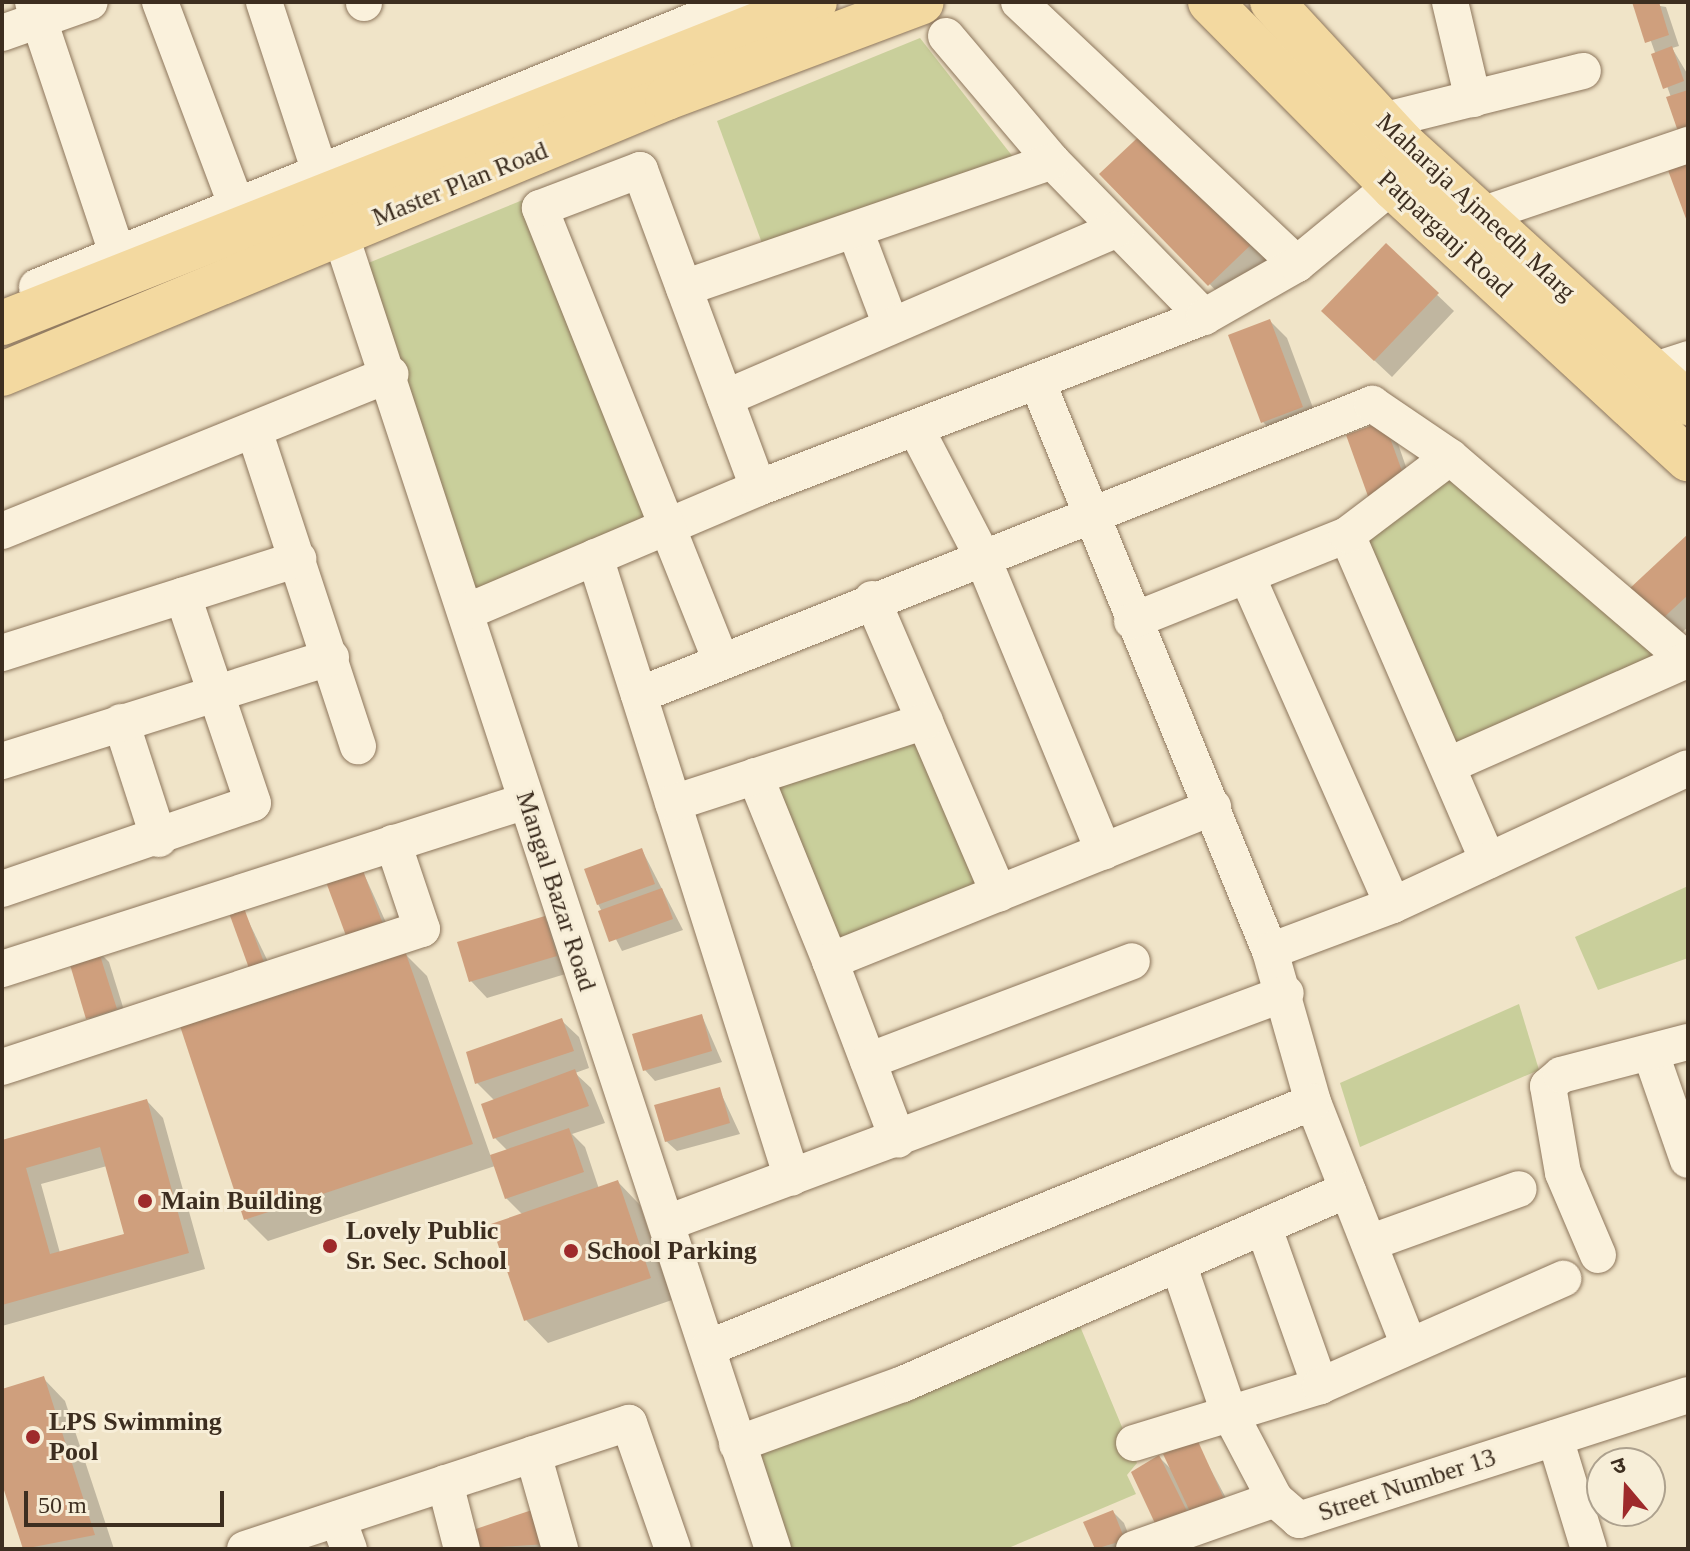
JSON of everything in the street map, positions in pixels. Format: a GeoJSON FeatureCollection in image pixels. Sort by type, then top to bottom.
{"type":"FeatureCollection","features":[{"type":"Feature","properties":{"kind":"main road"},"geometry":{"type":"LineString","coordinates":[[2,323],[327,179],[815,2]]}},
{"type":"Feature","properties":{"kind":"main road","name":"Patparganj Road"},"geometry":{"type":"LineString","coordinates":[[1210,2],[1407,174],[1688,459]]}},
{"type":"Feature","properties":{"kind":"main road","name":"Maharaja Ajmeedh Marg"},"geometry":{"type":"LineString","coordinates":[[1272,2],[1382,121],[1407,174],[1481,215],[1672,365],[1688,403]]}},
{"type":"Feature","properties":{"kind":"main road","name":"Master Plan Road"},"geometry":{"type":"LineString","coordinates":[[2,374],[345,232],[934,19]]}},
{"type":"Feature","properties":{"kind":"street"},"geometry":{"type":"LineString","coordinates":[[2,33],[37,11],[90,2]]}},
{"type":"Feature","properties":{"kind":"street"},"geometry":{"type":"LineString","coordinates":[[160,2],[236,204]]}},
{"type":"Feature","properties":{"kind":"street","name":"Mangal Bazar Road"},"geometry":{"type":"LineString","coordinates":[[264,2],[345,232],[526,801],[773,1549]]}},
{"type":"Feature","properties":{"kind":"street"},"geometry":{"type":"LineString","coordinates":[[2,301],[236,204],[327,179],[740,2]]}},
{"type":"Feature","properties":{"kind":"street"},"geometry":{"type":"LineString","coordinates":[[1019,2],[1297,264]]}},
{"type":"Feature","properties":{"kind":"street"},"geometry":{"type":"LineString","coordinates":[[1450,2],[1473,99]]}},
{"type":"Feature","properties":{"kind":"street"},"geometry":{"type":"LineString","coordinates":[[37,11],[117,253]]}},
{"type":"Feature","properties":{"kind":"street"},"geometry":{"type":"LineString","coordinates":[[934,19],[1052,161],[1204,317]]}},
{"type":"Feature","properties":{"kind":"street"},"geometry":{"type":"LineString","coordinates":[[1382,121],[1583,71]]}},
{"type":"Feature","properties":{"kind":"street"},"geometry":{"type":"LineString","coordinates":[[1481,215],[1688,145]]}},
{"type":"Feature","properties":{"kind":"street"},"geometry":{"type":"LineString","coordinates":[[684,288],[856,233],[1052,161]]}},
{"type":"Feature","properties":{"kind":"street"},"geometry":{"type":"LineString","coordinates":[[721,661],[540,208],[640,170],[758,488]]}},
{"type":"Feature","properties":{"kind":"street"},"geometry":{"type":"LineString","coordinates":[[466,612],[758,488],[1204,317],[1297,264],[1407,174]]}},
{"type":"Feature","properties":{"kind":"street"},"geometry":{"type":"LineString","coordinates":[[725,398],[890,323],[1116,230]]}},
{"type":"Feature","properties":{"kind":"street"},"geometry":{"type":"LineString","coordinates":[[856,233],[890,323]]}},
{"type":"Feature","properties":{"kind":"street"},"geometry":{"type":"LineString","coordinates":[[2,531],[390,374]]}},
{"type":"Feature","properties":{"kind":"street"},"geometry":{"type":"LineString","coordinates":[[1037,381],[1132,621],[1213,807],[1270,951],[1286,993],[1313,1102],[1409,1346]]}},
{"type":"Feature","properties":{"kind":"street"},"geometry":{"type":"LineString","coordinates":[[639,695],[1089,510],[1372,404],[1450,457],[1688,660],[1449,765]]}},
{"type":"Feature","properties":{"kind":"street"},"geometry":{"type":"LineString","coordinates":[[916,429],[981,554],[1104,852]]}},
{"type":"Feature","properties":{"kind":"street"},"geometry":{"type":"LineString","coordinates":[[254,430],[358,746]]}},
{"type":"Feature","properties":{"kind":"street"},"geometry":{"type":"LineString","coordinates":[[1132,621],[1347,535],[1450,457]]}},
{"type":"Feature","properties":{"kind":"street"},"geometry":{"type":"LineString","coordinates":[[1347,535],[1488,861]]}},
{"type":"Feature","properties":{"kind":"street"},"geometry":{"type":"LineString","coordinates":[[595,557],[792,1178]]}},
{"type":"Feature","properties":{"kind":"street"},"geometry":{"type":"LineString","coordinates":[[2,653],[298,559]]}},
{"type":"Feature","properties":{"kind":"street"},"geometry":{"type":"LineString","coordinates":[[1247,576],[1393,905]]}},
{"type":"Feature","properties":{"kind":"street"},"geometry":{"type":"LineString","coordinates":[[2,889],[159,839],[253,803],[183,596]]}},
{"type":"Feature","properties":{"kind":"street"},"geometry":{"type":"LineString","coordinates":[[872,599],[999,894]]}},
{"type":"Feature","properties":{"kind":"street"},"geometry":{"type":"LineString","coordinates":[[2,761],[331,657]]}},
{"type":"Feature","properties":{"kind":"street"},"geometry":{"type":"LineString","coordinates":[[673,803],[925,721]]}},
{"type":"Feature","properties":{"kind":"street"},"geometry":{"type":"LineString","coordinates":[[121,722],[159,839]]}},
{"type":"Feature","properties":{"kind":"street"},"geometry":{"type":"LineString","coordinates":[[1270,951],[1393,905],[1688,768]]}},
{"type":"Feature","properties":{"kind":"street"},"geometry":{"type":"LineString","coordinates":[[755,776],[898,1140]]}},
{"type":"Feature","properties":{"kind":"street"},"geometry":{"type":"LineString","coordinates":[[2,969],[526,801]]}},
{"type":"Feature","properties":{"kind":"street"},"geometry":{"type":"LineString","coordinates":[[830,961],[1213,807]]}},
{"type":"Feature","properties":{"kind":"street"},"geometry":{"type":"LineString","coordinates":[[2,1067],[422,929],[393,843]]}},
{"type":"Feature","properties":{"kind":"street"},"geometry":{"type":"LineString","coordinates":[[868,1061],[1132,961]]}},
{"type":"Feature","properties":{"kind":"street"},"geometry":{"type":"LineString","coordinates":[[667,1223],[898,1140],[1286,993]]}},
{"type":"Feature","properties":{"kind":"street"},"geometry":{"type":"LineString","coordinates":[[1598,1255],[1563,1173],[1548,1086],[1561,1075],[1688,1042]]}},
{"type":"Feature","properties":{"kind":"street"},"geometry":{"type":"LineString","coordinates":[[1651,1054],[1688,1160]]}},
{"type":"Feature","properties":{"kind":"street"},"geometry":{"type":"LineString","coordinates":[[708,1348],[1313,1102]]}},
{"type":"Feature","properties":{"kind":"street"},"geometry":{"type":"LineString","coordinates":[[1369,1243],[1519,1189]]}},
{"type":"Feature","properties":{"kind":"street"},"geometry":{"type":"LineString","coordinates":[[737,1444],[903,1384],[1348,1190]]}},
{"type":"Feature","properties":{"kind":"street"},"geometry":{"type":"LineString","coordinates":[[1264,1228],[1320,1386]]}},
{"type":"Feature","properties":{"kind":"street"},"geometry":{"type":"LineString","coordinates":[[1179,1266],[1228,1410],[1275,1499]]}},
{"type":"Feature","properties":{"kind":"street"},"geometry":{"type":"LineString","coordinates":[[1134,1443],[1228,1410],[1320,1386],[1563,1279]]}},
{"type":"Feature","properties":{"kind":"street","name":"Street Number 13"},"geometry":{"type":"LineString","coordinates":[[1134,1549],[1275,1499],[1299,1520],[1688,1395]]}},
{"type":"Feature","properties":{"kind":"street"},"geometry":{"type":"LineString","coordinates":[[248,1549],[344,1534],[445,1483],[629,1423],[673,1549]]}},
{"type":"Feature","properties":{"kind":"street"},"geometry":{"type":"LineString","coordinates":[[1555,1438],[1589,1549]]}},
{"type":"Feature","properties":{"kind":"street"},"geometry":{"type":"LineString","coordinates":[[533,1454],[560,1549]]}},
{"type":"Feature","properties":{"kind":"street"},"geometry":{"type":"LineString","coordinates":[[445,1483],[462,1549]]}},
{"type":"Feature","properties":{"kind":"green space"},"geometry":{"type":"Polygon","coordinates":[[[920,38],[1017,162],[770,265],[717,121],[920,38]]]}},
{"type":"Feature","properties":{"kind":"green space"},"geometry":{"type":"Polygon","coordinates":[[[535,195],[669,526],[466,612],[356,268],[535,195]]]}},
{"type":"Feature","properties":{"kind":"green space"},"geometry":{"type":"Polygon","coordinates":[[[1461,460],[1668,651],[1458,747],[1353,536],[1461,460]]]}},
{"type":"Feature","properties":{"kind":"green space"},"geometry":{"type":"Polygon","coordinates":[[[919,734],[985,890],[836,951],[774,782],[919,734]]]}},
{"type":"Feature","properties":{"kind":"green space"},"geometry":{"type":"Polygon","coordinates":[[[1688,886],[1688,958],[1598,990],[1575,937],[1688,886]]]}},
{"type":"Feature","properties":{"kind":"green space"},"geometry":{"type":"Polygon","coordinates":[[[1519,1004],[1539,1070],[1360,1147],[1340,1083],[1519,1004]]]}},
{"type":"Feature","properties":{"kind":"green space"},"geometry":{"type":"Polygon","coordinates":[[[1072,1307],[1137,1463],[1127,1475],[1136,1494],[1006,1549],[787,1549],[749,1433],[1072,1307]]]}},
{"type":"Feature","properties":{"kind":"building"},"geometry":{"type":"Polygon","coordinates":[[[1632,2],[1659,2],[1669,35],[1645,43],[1632,2]]]}},
{"type":"Feature","properties":{"kind":"building"},"geometry":{"type":"Polygon","coordinates":[[[1672,46],[1684,81],[1663,89],[1651,54],[1672,46]]]}},
{"type":"Feature","properties":{"kind":"building"},"geometry":{"type":"Polygon","coordinates":[[[1688,90],[1688,138],[1681,140],[1666,97],[1688,90]]]}},
{"type":"Feature","properties":{"kind":"building"},"geometry":{"type":"Polygon","coordinates":[[[1150,126],[1258,238],[1208,286],[1099,174],[1150,126]]]}},
{"type":"Feature","properties":{"kind":"building"},"geometry":{"type":"Polygon","coordinates":[[[1688,157],[1688,224],[1666,165],[1688,157]]]}},
{"type":"Feature","properties":{"kind":"building"},"geometry":{"type":"Polygon","coordinates":[[[1386,243],[1439,293],[1374,361],[1321,311],[1386,243]]]}},
{"type":"Feature","properties":{"kind":"building"},"geometry":{"type":"Polygon","coordinates":[[[1270,319],[1303,407],[1261,423],[1228,335],[1270,319]]]}},
{"type":"Feature","properties":{"kind":"building"},"geometry":{"type":"Polygon","coordinates":[[[1384,421],[1407,485],[1369,499],[1346,435],[1384,421]]]}},
{"type":"Feature","properties":{"kind":"building"},"geometry":{"type":"Polygon","coordinates":[[[1688,534],[1688,595],[1659,622],[1628,590],[1688,534]]]}},
{"type":"Feature","properties":{"kind":"building"},"geometry":{"type":"Polygon","coordinates":[[[642,848],[655,884],[597,905],[584,869],[642,848]]]}},
{"type":"Feature","properties":{"kind":"building"},"geometry":{"type":"Polygon","coordinates":[[[359,860],[384,927],[348,941],[323,874],[359,860]]]}},
{"type":"Feature","properties":{"kind":"building"},"geometry":{"type":"Polygon","coordinates":[[[662,888],[673,919],[609,942],[598,911],[662,888]]]}},
{"type":"Feature","properties":{"kind":"building"},"geometry":{"type":"Polygon","coordinates":[[[244,908],[265,965],[250,971],[229,913],[244,908]]]}},
{"type":"Feature","properties":{"kind":"building"},"geometry":{"type":"Polygon","coordinates":[[[545,916],[557,956],[469,982],[457,942],[545,916]]]}},
{"type":"Feature","properties":{"kind":"building"},"geometry":{"type":"Polygon","coordinates":[[[98,949],[117,1009],[86,1019],[68,958],[98,949]]]}},
{"type":"Feature","properties":{"kind":"building"},"geometry":{"type":"Polygon","coordinates":[[[405,951],[473,1144],[244,1220],[179,1023],[405,951]]]}},
{"type":"Feature","properties":{"kind":"building"},"geometry":{"type":"Polygon","coordinates":[[[702,1014],[712,1051],[643,1071],[632,1034],[702,1014]]]}},
{"type":"Feature","properties":{"kind":"building"},"geometry":{"type":"Polygon","coordinates":[[[562,1018],[574,1051],[475,1084],[466,1052],[562,1018]]]}},
{"type":"Feature","properties":{"kind":"building"},"geometry":{"type":"Polygon","coordinates":[[[575,1069],[589,1106],[493,1139],[481,1104],[575,1069]]]}},
{"type":"Feature","properties":{"kind":"building"},"geometry":{"type":"Polygon","coordinates":[[[720,1087],[730,1123],[665,1142],[654,1105],[720,1087]]]}},
{"type":"Feature","properties":{"kind":"building","name":"Main Building"},"geometry":{"type":"Polygon","coordinates":[[[147,1099],[189,1253],[2,1305],[2,1140],[147,1099]],[[100,1147],[26,1168],[50,1254],[124,1234],[100,1147]]]}},
{"type":"Feature","properties":{"kind":"building"},"geometry":{"type":"Polygon","coordinates":[[[569,1128],[584,1172],[505,1199],[490,1155],[569,1128]]]}},
{"type":"Feature","properties":{"kind":"building","name":"School Parking"},"geometry":{"type":"Polygon","coordinates":[[[618,1180],[651,1278],[524,1321],[491,1224],[618,1180]]]}},
{"type":"Feature","properties":{"kind":"building","name":"LPS Swimming Pool"},"geometry":{"type":"Polygon","coordinates":[[[44,1376],[95,1535],[23,1549],[2,1484],[2,1389],[44,1376]]]}},
{"type":"Feature","properties":{"kind":"building"},"geometry":{"type":"Polygon","coordinates":[[[1197,1439],[1225,1501],[1193,1518],[1163,1454],[1197,1439]]]}},
{"type":"Feature","properties":{"kind":"building"},"geometry":{"type":"Polygon","coordinates":[[[1159,1455],[1191,1519],[1160,1534],[1131,1472],[1159,1455]]]}},
{"type":"Feature","properties":{"kind":"building"},"geometry":{"type":"Polygon","coordinates":[[[535,1509],[547,1544],[466,1549],[461,1534],[535,1509]]]}},
{"type":"Feature","properties":{"kind":"building"},"geometry":{"type":"Polygon","coordinates":[[[1113,1510],[1125,1540],[1095,1549],[1083,1522],[1113,1510]]]}},
{"type":"Feature","properties":{"kind":"place","name":"Main Building"},"geometry":{"type":"Point","coordinates":[145,1201]}},
{"type":"Feature","properties":{"kind":"place","name":"Lovely Public Sr. Sec. School"},"geometry":{"type":"Point","coordinates":[330,1246]}},
{"type":"Feature","properties":{"kind":"place","name":"School Parking"},"geometry":{"type":"Point","coordinates":[571,1251]}},
{"type":"Feature","properties":{"kind":"place","name":"LPS Swimming Pool"},"geometry":{"type":"Point","coordinates":[33,1437]}}]}
